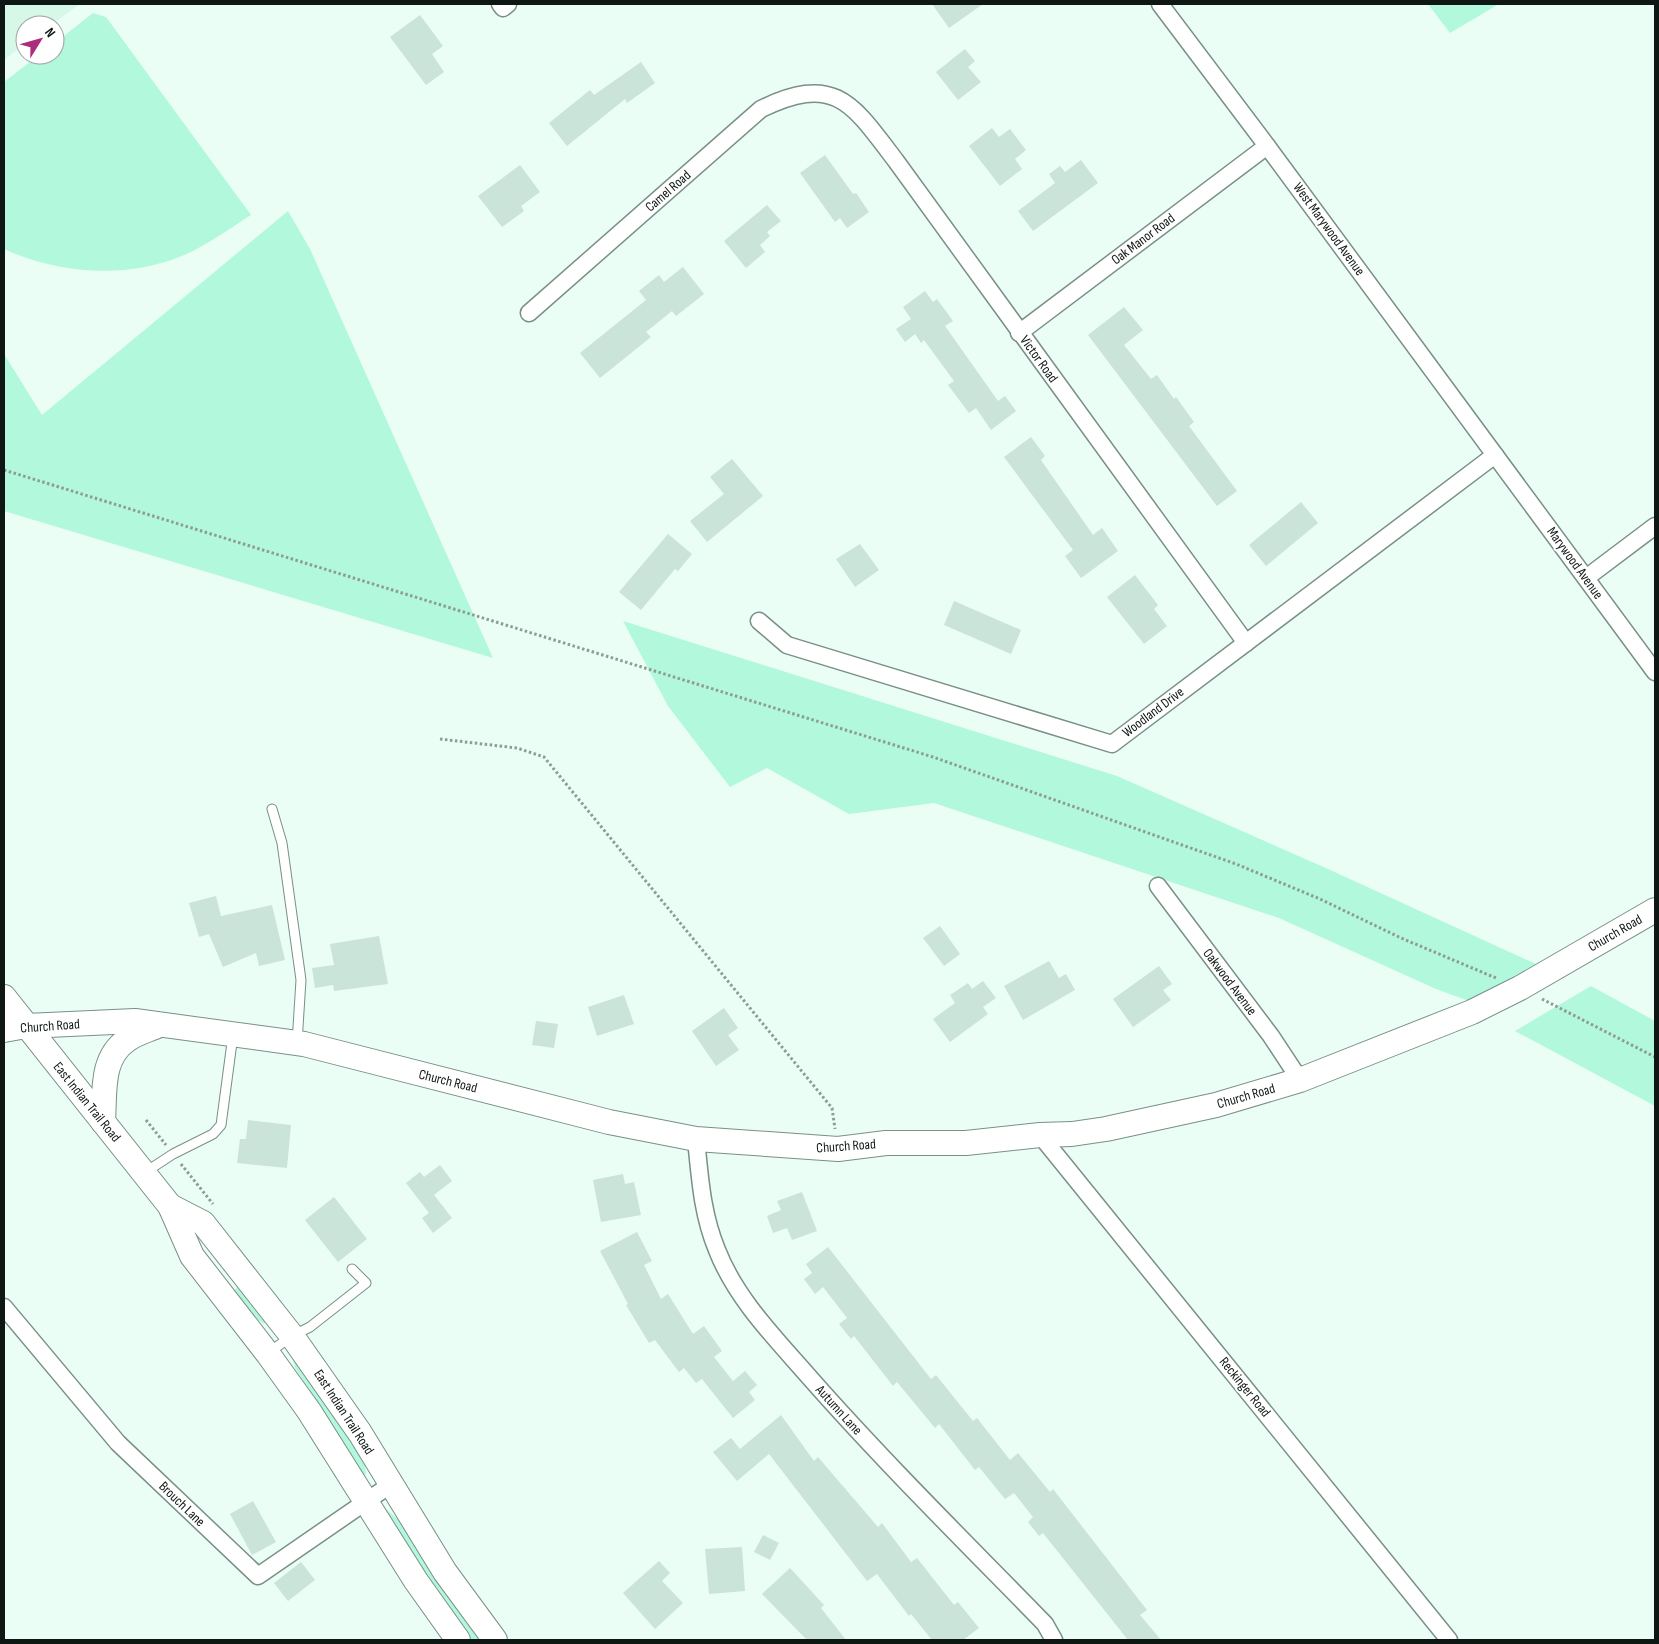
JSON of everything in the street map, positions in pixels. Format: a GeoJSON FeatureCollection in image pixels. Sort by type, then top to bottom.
{"type":"FeatureCollection","features":[{"type":"Feature","properties":{"kind":"street"},"geometry":{"type":"LineString","coordinates":[[500,4],[503,8],[508,4]]}},
{"type":"Feature","properties":{"kind":"street","name":"West Marywood Avenue"},"geometry":{"type":"LineString","coordinates":[[1160,4],[1495,455]]}},
{"type":"Feature","properties":{"kind":"street","name":"Camel Road"},"geometry":{"type":"LineString","coordinates":[[528,313],[761,109],[786,97],[807,92],[818,93]]}},
{"type":"Feature","properties":{"kind":"street","name":"Victor Road"},"geometry":{"type":"LineString","coordinates":[[818,93],[845,102],[865,120],[1246,643]]}},
{"type":"Feature","properties":{"kind":"street","name":"Oak Manor Road"},"geometry":{"type":"LineString","coordinates":[[1019,333],[1267,146]]}},
{"type":"Feature","properties":{"kind":"street","name":"Marywood Avenue"},"geometry":{"type":"LineString","coordinates":[[1495,455],[1655,672]]}},
{"type":"Feature","properties":{"kind":"street","name":"Woodland Drive"},"geometry":{"type":"LineString","coordinates":[[760,621],[787,645],[1112,744],[1495,455]]}},
{"type":"Feature","properties":{"kind":"street"},"geometry":{"type":"LineString","coordinates":[[1586,578],[1655,526]]}},
{"type":"Feature","properties":{"kind":"street","name":"Oakwood Avenue"},"geometry":{"type":"LineString","coordinates":[[1158,886],[1271,1036],[1300,1080]]}},
{"type":"Feature","properties":{"kind":"street","name":"Church Road"},"geometry":{"type":"LineString","coordinates":[[15,1028],[135,1021],[297,1043],[609,1122],[696,1139],[838,1149],[886,1144],[966,1143],[1040,1135],[1072,1134],[1106,1129],[1216,1105],[1300,1080],[1472,1012],[1520,988],[1655,910]]}},
{"type":"Feature","properties":{"kind":"street","name":"East Indian Trail Road"},"geometry":{"type":"LineString","coordinates":[[4,998],[15,1028],[103,1122],[170,1206],[192,1256],[268,1354],[309,1411],[416,1581],[458,1640]]}},
{"type":"Feature","properties":{"kind":"street"},"geometry":{"type":"LineString","coordinates":[[103,1122],[106,1068],[114,1051],[128,1039],[161,1024]]}},
{"type":"Feature","properties":{"kind":"street","name":"Reckinger Road"},"geometry":{"type":"LineString","coordinates":[[1040,1135],[1449,1640]]}},
{"type":"Feature","properties":{"kind":"street","name":"Autumn Lane"},"geometry":{"type":"LineString","coordinates":[[696,1139],[703,1209],[717,1251],[734,1286],[783,1347],[858,1433],[1045,1624],[1054,1640]]}},
{"type":"Feature","properties":{"kind":"street","name":"East Indian Trail Road"},"geometry":{"type":"LineString","coordinates":[[170,1206],[203,1224],[292,1336],[360,1434],[470,1609],[495,1640]]}},
{"type":"Feature","properties":{"kind":"street","name":"Brouch Lane"},"geometry":{"type":"LineString","coordinates":[[4,1308],[118,1443],[258,1576],[390,1484]]}},
{"type":"Feature","properties":{"kind":"lane"},"geometry":{"type":"LineString","coordinates":[[272,809],[282,843],[301,980],[297,1043]]}},
{"type":"Feature","properties":{"kind":"lane"},"geometry":{"type":"LineString","coordinates":[[143,1173],[213,1134],[221,1125],[233,1035]]}},
{"type":"Feature","properties":{"kind":"lane"},"geometry":{"type":"LineString","coordinates":[[268,1354],[292,1336],[310,1327],[366,1283],[352,1269]]}},
{"type":"Feature","properties":{"kind":"path"},"geometry":{"type":"LineString","coordinates":[[4,470],[933,757],[1236,864],[1320,899],[1401,938],[1520,988],[1655,1056]]}},
{"type":"Feature","properties":{"kind":"path"},"geometry":{"type":"LineString","coordinates":[[440,739],[517,748],[544,757],[832,1108],[838,1149]]}},
{"type":"Feature","properties":{"kind":"shaded area"},"geometry":{"type":"Polygon","coordinates":[[[4,4],[80,4],[65,15],[15,15],[15,52],[4,60],[4,4]]]}},
{"type":"Feature","properties":{"kind":"green space"},"geometry":{"type":"Polygon","coordinates":[[[1428,4],[1499,4],[1450,33],[1428,4]]]}},
{"type":"Feature","properties":{"kind":"green space"},"geometry":{"type":"Polygon","coordinates":[[[93,13],[106,17],[251,215],[217,237],[182,256],[138,268],[92,270],[69,268],[47,264],[4,249],[4,82],[26,65],[65,65],[65,35],[93,13]]]}},
{"type":"Feature","properties":{"kind":"green space"},"geometry":{"type":"Polygon","coordinates":[[[288,211],[310,249],[493,658],[4,511],[4,354],[42,415],[288,211]]]}},
{"type":"Feature","properties":{"kind":"green space"},"geometry":{"type":"Polygon","coordinates":[[[623,621],[1117,776],[1328,869],[1536,964],[1469,1001],[1436,989],[1279,918],[934,803],[849,814],[767,768],[730,787],[668,706],[623,621]]]}},
{"type":"Feature","properties":{"kind":"green space"},"geometry":{"type":"Polygon","coordinates":[[[1591,986],[1655,1021],[1655,1106],[1515,1031],[1591,986]]]}},
{"type":"Feature","properties":{"kind":"green space"},"geometry":{"type":"Polygon","coordinates":[[[238,1287],[267,1321],[264,1324],[257,1319],[233,1291],[238,1287]]]}},
{"type":"Feature","properties":{"kind":"green space"},"geometry":{"type":"Polygon","coordinates":[[[295,1358],[364,1460],[366,1473],[364,1476],[295,1368],[293,1360],[295,1358]]]}},
{"type":"Feature","properties":{"kind":"green space"},"geometry":{"type":"Polygon","coordinates":[[[387,1510],[400,1521],[444,1592],[480,1640],[472,1640],[444,1604],[385,1511],[387,1510]]]}},
{"type":"Feature","properties":{"kind":"building"},"geometry":{"type":"Polygon","coordinates":[[[932,4],[983,4],[949,28],[932,4]]]}},
{"type":"Feature","properties":{"kind":"building"},"geometry":{"type":"Polygon","coordinates":[[[420,15],[443,46],[432,54],[444,72],[426,85],[390,37],[420,15]]]}},
{"type":"Feature","properties":{"kind":"building"},"geometry":{"type":"Polygon","coordinates":[[[965,49],[975,61],[968,67],[981,82],[958,100],[936,72],[965,49]]]}},
{"type":"Feature","properties":{"kind":"building"},"geometry":{"type":"Polygon","coordinates":[[[641,62],[655,83],[627,103],[625,99],[567,146],[549,123],[590,90],[594,95],[641,62]]]}},
{"type":"Feature","properties":{"kind":"building"},"geometry":{"type":"Polygon","coordinates":[[[992,128],[999,137],[1010,129],[1026,150],[1015,159],[1022,169],[1000,186],[969,146],[992,128]]]}},
{"type":"Feature","properties":{"kind":"building"},"geometry":{"type":"Polygon","coordinates":[[[825,155],[853,194],[856,193],[869,212],[847,228],[840,218],[835,222],[800,173],[825,155]]]}},
{"type":"Feature","properties":{"kind":"building"},"geometry":{"type":"Polygon","coordinates":[[[1081,160],[1098,183],[1033,231],[1018,211],[1055,183],[1049,174],[1060,166],[1065,172],[1081,160]]]}},
{"type":"Feature","properties":{"kind":"building"},"geometry":{"type":"Polygon","coordinates":[[[520,165],[540,192],[521,206],[524,211],[502,227],[478,196],[520,165]]]}},
{"type":"Feature","properties":{"kind":"building"},"geometry":{"type":"Polygon","coordinates":[[[767,205],[781,221],[767,232],[770,236],[760,245],[765,252],[746,268],[724,241],[767,205]]]}},
{"type":"Feature","properties":{"kind":"building"},"geometry":{"type":"Polygon","coordinates":[[[683,267],[704,294],[676,316],[672,311],[646,332],[651,337],[600,378],[580,353],[646,300],[639,291],[659,275],[664,282],[683,267]]]}},
{"type":"Feature","properties":{"kind":"building"},"geometry":{"type":"Polygon","coordinates":[[[925,291],[933,302],[937,299],[953,321],[945,326],[998,401],[1005,396],[1016,411],[991,430],[976,408],[969,413],[948,385],[954,381],[924,340],[921,343],[915,334],[905,342],[896,329],[911,319],[903,307],[925,291]]]}},
{"type":"Feature","properties":{"kind":"building"},"geometry":{"type":"Polygon","coordinates":[[[1124,307],[1143,330],[1124,345],[1151,379],[1157,375],[1174,399],[1176,397],[1194,422],[1189,426],[1237,491],[1217,506],[1088,335],[1124,307]]]}},
{"type":"Feature","properties":{"kind":"building"},"geometry":{"type":"Polygon","coordinates":[[[1031,437],[1045,456],[1041,460],[1093,535],[1102,528],[1118,551],[1081,578],[1065,556],[1073,550],[1004,457],[1031,437]]]}},
{"type":"Feature","properties":{"kind":"building"},"geometry":{"type":"Polygon","coordinates":[[[732,459],[763,496],[707,542],[690,521],[724,494],[710,477],[732,459]]]}},
{"type":"Feature","properties":{"kind":"building"},"geometry":{"type":"Polygon","coordinates":[[[1301,502],[1318,523],[1266,566],[1249,545],[1301,502]]]}},
{"type":"Feature","properties":{"kind":"building"},"geometry":{"type":"Polygon","coordinates":[[[668,534],[692,554],[678,571],[675,569],[641,610],[619,592],[668,534]]]}},
{"type":"Feature","properties":{"kind":"building"},"geometry":{"type":"Polygon","coordinates":[[[860,544],[879,570],[855,587],[836,559],[860,544]]]}},
{"type":"Feature","properties":{"kind":"building"},"geometry":{"type":"Polygon","coordinates":[[[1135,575],[1158,605],[1154,609],[1167,626],[1144,644],[1107,597],[1135,575]]]}},
{"type":"Feature","properties":{"kind":"building"},"geometry":{"type":"Polygon","coordinates":[[[954,601],[1021,630],[1011,654],[944,625],[954,601]]]}},
{"type":"Feature","properties":{"kind":"building"},"geometry":{"type":"Polygon","coordinates":[[[216,896],[221,916],[272,905],[285,960],[259,966],[256,953],[223,967],[209,934],[199,937],[189,903],[216,896]]]}},
{"type":"Feature","properties":{"kind":"building"},"geometry":{"type":"Polygon","coordinates":[[[940,926],[960,954],[944,966],[923,938],[940,926]]]}},
{"type":"Feature","properties":{"kind":"building"},"geometry":{"type":"Polygon","coordinates":[[[379,936],[388,984],[334,991],[333,985],[315,988],[312,968],[334,965],[330,944],[379,936]]]}},
{"type":"Feature","properties":{"kind":"building"},"geometry":{"type":"Polygon","coordinates":[[[1049,961],[1059,978],[1066,974],[1075,990],[1023,1020],[1004,986],[1049,961]]]}},
{"type":"Feature","properties":{"kind":"building"},"geometry":{"type":"Polygon","coordinates":[[[1159,966],[1172,984],[1163,990],[1171,1000],[1133,1027],[1113,999],[1159,966]]]}},
{"type":"Feature","properties":{"kind":"building"},"geometry":{"type":"Polygon","coordinates":[[[983,981],[996,998],[983,1007],[988,1014],[950,1042],[933,1019],[955,1003],[950,995],[968,983],[972,989],[983,981]]]}},
{"type":"Feature","properties":{"kind":"building"},"geometry":{"type":"Polygon","coordinates":[[[624,995],[634,1024],[597,1036],[588,1007],[624,995]]]}},
{"type":"Feature","properties":{"kind":"building"},"geometry":{"type":"Polygon","coordinates":[[[724,1008],[738,1028],[728,1035],[739,1050],[716,1066],[692,1031],[724,1008]]]}},
{"type":"Feature","properties":{"kind":"building"},"geometry":{"type":"Polygon","coordinates":[[[536,1021],[558,1024],[554,1048],[532,1045],[536,1021]]]}},
{"type":"Feature","properties":{"kind":"building"},"geometry":{"type":"Polygon","coordinates":[[[248,1120],[291,1125],[287,1168],[237,1163],[240,1139],[246,1139],[248,1120]]]}},
{"type":"Feature","properties":{"kind":"building"},"geometry":{"type":"Polygon","coordinates":[[[440,1165],[452,1181],[434,1195],[452,1218],[433,1233],[422,1218],[429,1213],[406,1183],[420,1172],[424,1177],[440,1165]]]}},
{"type":"Feature","properties":{"kind":"building"},"geometry":{"type":"Polygon","coordinates":[[[623,1174],[625,1184],[634,1182],[641,1215],[601,1222],[593,1180],[623,1174]]]}},
{"type":"Feature","properties":{"kind":"building"},"geometry":{"type":"Polygon","coordinates":[[[802,1192],[817,1231],[792,1240],[787,1228],[773,1233],[767,1216],[781,1210],[777,1201],[802,1192]]]}},
{"type":"Feature","properties":{"kind":"building"},"geometry":{"type":"Polygon","coordinates":[[[334,1197],[367,1239],[338,1262],[305,1220],[334,1197]]]}},
{"type":"Feature","properties":{"kind":"building"},"geometry":{"type":"Polygon","coordinates":[[[637,1232],[652,1261],[644,1265],[661,1299],[668,1294],[693,1334],[704,1326],[722,1351],[714,1357],[733,1381],[745,1371],[757,1385],[749,1392],[755,1400],[733,1418],[702,1379],[696,1383],[684,1368],[679,1372],[655,1340],[649,1343],[626,1305],[628,1304],[600,1251],[637,1232]]]}},
{"type":"Feature","properties":{"kind":"building"},"geometry":{"type":"Polygon","coordinates":[[[828,1247],[931,1379],[936,1375],[973,1421],[977,1418],[1010,1460],[1018,1453],[1050,1492],[1053,1489],[1147,1610],[1140,1615],[1161,1640],[1128,1640],[1043,1533],[1039,1536],[1028,1522],[1033,1517],[1014,1493],[1005,1499],[979,1467],[975,1470],[939,1424],[935,1428],[897,1382],[893,1386],[854,1336],[851,1339],[839,1324],[847,1318],[823,1287],[815,1294],[804,1279],[812,1273],[806,1264],[828,1247]]]}},
{"type":"Feature","properties":{"kind":"building"},"geometry":{"type":"Polygon","coordinates":[[[781,1415],[814,1461],[818,1457],[878,1527],[882,1523],[911,1562],[917,1558],[954,1605],[958,1602],[979,1628],[963,1640],[932,1640],[911,1614],[909,1616],[877,1574],[867,1581],[769,1454],[737,1481],[713,1452],[731,1438],[740,1449],[781,1415]]]}},
{"type":"Feature","properties":{"kind":"building"},"geometry":{"type":"Polygon","coordinates":[[[253,1501],[276,1542],[252,1555],[230,1514],[253,1501]]]}},
{"type":"Feature","properties":{"kind":"building"},"geometry":{"type":"Polygon","coordinates":[[[763,1535],[779,1543],[770,1560],[754,1552],[763,1535]]]}},
{"type":"Feature","properties":{"kind":"building"},"geometry":{"type":"Polygon","coordinates":[[[742,1547],[745,1591],[709,1594],[705,1549],[742,1547]]]}},
{"type":"Feature","properties":{"kind":"building"},"geometry":{"type":"Polygon","coordinates":[[[659,1561],[670,1573],[662,1581],[683,1603],[655,1629],[623,1593],[659,1561]]]}},
{"type":"Feature","properties":{"kind":"building"},"geometry":{"type":"Polygon","coordinates":[[[301,1562],[315,1580],[288,1601],[274,1583],[301,1562]]]}},
{"type":"Feature","properties":{"kind":"building"},"geometry":{"type":"Polygon","coordinates":[[[790,1568],[824,1605],[821,1608],[846,1640],[807,1640],[762,1594],[790,1568]]]}}]}
